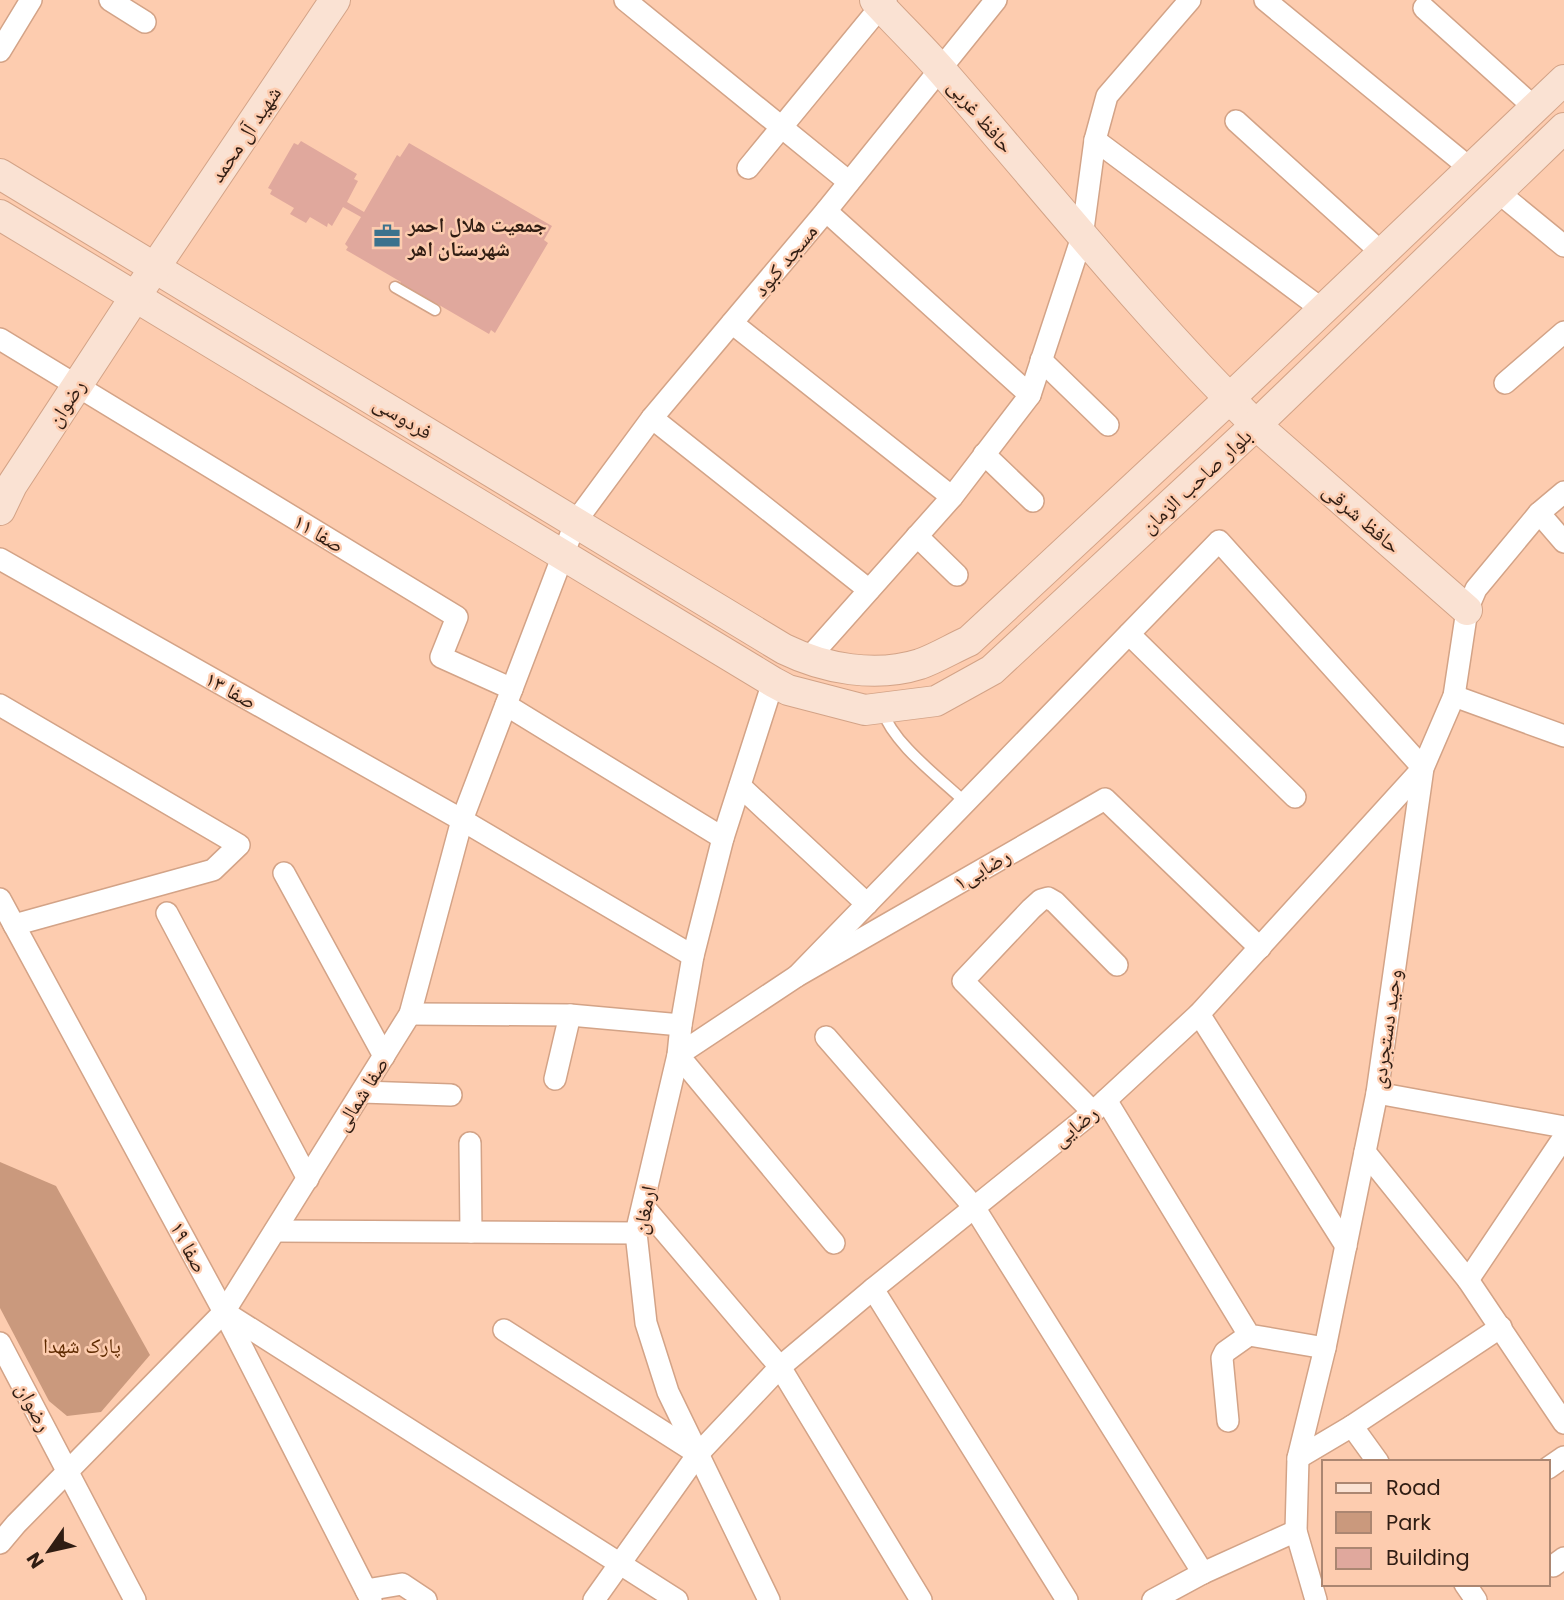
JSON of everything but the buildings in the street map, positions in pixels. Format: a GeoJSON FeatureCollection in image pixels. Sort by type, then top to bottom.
{"type":"FeatureCollection","features":[{"type":"Feature","properties":{"kind":"main road","name":"شهید آل محمد"},"geometry":{"type":"LineString","coordinates":[[135,297],[334,0]]}},
{"type":"Feature","properties":{"kind":"main road","name":"حافظ غربی"},"geometry":{"type":"LineString","coordinates":[[881,2],[1082,237]]}},
{"type":"Feature","properties":{"kind":"main road","name":"بلوار صاحب الزمان"},"geometry":{"type":"LineString","coordinates":[[807,660],[867,672],[919,664],[969,641],[1229,399],[1564,80]]}},
{"type":"Feature","properties":{"kind":"main road","name":"بلوار صاحب الزمان"},"geometry":{"type":"LineString","coordinates":[[773,682],[788,690],[865,710],[936,701],[992,670],[1256,425],[1564,128]]}},
{"type":"Feature","properties":{"kind":"main road","name":"فردوسی"},"geometry":{"type":"LineString","coordinates":[[0,174],[784,649],[807,660]]}},
{"type":"Feature","properties":{"kind":"main road","name":"فردوسی"},"geometry":{"type":"LineString","coordinates":[[0,215],[773,682]]}},
{"type":"Feature","properties":{"kind":"main road"},"geometry":{"type":"LineString","coordinates":[[1082,237],[1229,399]]}},
{"type":"Feature","properties":{"kind":"main road","name":"رضوان"},"geometry":{"type":"LineString","coordinates":[[4,491],[135,297]]}},
{"type":"Feature","properties":{"kind":"main road","name":"حافظ شرقی"},"geometry":{"type":"LineString","coordinates":[[1229,399],[1468,610]]}},
{"type":"Feature","properties":{"kind":"street"},"geometry":{"type":"LineString","coordinates":[[0,51],[31,0]]}},
{"type":"Feature","properties":{"kind":"street"},"geometry":{"type":"LineString","coordinates":[[110,0],[145,22]]}},
{"type":"Feature","properties":{"kind":"street"},"geometry":{"type":"LineString","coordinates":[[625,0],[849,182]]}},
{"type":"Feature","properties":{"kind":"street","name":"مسجد کبود"},"geometry":{"type":"LineString","coordinates":[[564,554],[576,521],[652,418],[826,211],[996,0]]}},
{"type":"Feature","properties":{"kind":"street"},"geometry":{"type":"LineString","coordinates":[[807,660],[952,496],[1030,395],[1082,237],[1095,140],[1107,96],[1190,0]]}},
{"type":"Feature","properties":{"kind":"street"},"geometry":{"type":"LineString","coordinates":[[1265,0],[1471,169]]}},
{"type":"Feature","properties":{"kind":"street"},"geometry":{"type":"LineString","coordinates":[[748,168],[881,2]]}},
{"type":"Feature","properties":{"kind":"street"},"geometry":{"type":"LineString","coordinates":[[1424,8],[1535,108]]}},
{"type":"Feature","properties":{"kind":"street"},"geometry":{"type":"LineString","coordinates":[[1236,121],[1382,253]]}},
{"type":"Feature","properties":{"kind":"street"},"geometry":{"type":"LineString","coordinates":[[1095,140],[1322,310]]}},
{"type":"Feature","properties":{"kind":"street"},"geometry":{"type":"LineString","coordinates":[[1498,192],[1561,240]]}},
{"type":"Feature","properties":{"kind":"street"},"geometry":{"type":"LineString","coordinates":[[826,211],[1030,395]]}},
{"type":"Feature","properties":{"kind":"street"},"geometry":{"type":"LineString","coordinates":[[732,323],[952,496]]}},
{"type":"Feature","properties":{"kind":"street"},"geometry":{"type":"LineString","coordinates":[[1505,383],[1564,332]]}},
{"type":"Feature","properties":{"kind":"street"},"geometry":{"type":"LineString","coordinates":[[0,339],[77,386]]}},
{"type":"Feature","properties":{"kind":"street"},"geometry":{"type":"LineString","coordinates":[[1041,360],[1108,425]]}},
{"type":"Feature","properties":{"kind":"street","name":"صفا ۱۱"},"geometry":{"type":"LineString","coordinates":[[77,386],[457,617],[441,657],[509,697]]}},
{"type":"Feature","properties":{"kind":"street"},"geometry":{"type":"LineString","coordinates":[[652,418],[869,590]]}},
{"type":"Feature","properties":{"kind":"street"},"geometry":{"type":"LineString","coordinates":[[984,454],[1033,501]]}},
{"type":"Feature","properties":{"kind":"street","name":"وحید دستجردی"},"geometry":{"type":"LineString","coordinates":[[1316,1597],[1296,1531],[1298,1458],[1325,1348],[1377,1093],[1423,768],[1454,696],[1468,610],[1476,589],[1539,513],[1564,492]]}},
{"type":"Feature","properties":{"kind":"street"},"geometry":{"type":"LineString","coordinates":[[1539,513],[1564,541]]}},
{"type":"Feature","properties":{"kind":"street"},"geometry":{"type":"LineString","coordinates":[[917,536],[957,575]]}},
{"type":"Feature","properties":{"kind":"street"},"geometry":{"type":"LineString","coordinates":[[797,976],[1219,541],[1423,768]]}},
{"type":"Feature","properties":{"kind":"street","name":"صفا شمالی"},"geometry":{"type":"LineString","coordinates":[[0,1543],[8,1517],[69,1471],[224,1312],[410,1014],[462,820],[564,554]]}},
{"type":"Feature","properties":{"kind":"street","name":"صفا ۱۳"},"geometry":{"type":"LineString","coordinates":[[0,559],[462,820],[693,956]]}},
{"type":"Feature","properties":{"kind":"street"},"geometry":{"type":"LineString","coordinates":[[1129,634],[1295,797]]}},
{"type":"Feature","properties":{"kind":"street","name":"ارمغان"},"geometry":{"type":"LineString","coordinates":[[769,1600],[668,1392],[646,1323],[636,1233],[678,1055],[693,956],[723,838],[773,682]]}},
{"type":"Feature","properties":{"kind":"street"},"geometry":{"type":"LineString","coordinates":[[1454,696],[1564,736]]}},
{"type":"Feature","properties":{"kind":"street"},"geometry":{"type":"LineString","coordinates":[[509,697],[723,838]]}},
{"type":"Feature","properties":{"kind":"street"},"geometry":{"type":"LineString","coordinates":[[0,705],[239,845],[213,870],[14,925]]}},
{"type":"Feature","properties":{"kind":"street","name":"رضایی"},"geometry":{"type":"LineString","coordinates":[[698,1454],[780,1367],[1100,1106],[1199,1014],[1423,768]]}},
{"type":"Feature","properties":{"kind":"street"},"geometry":{"type":"LineString","coordinates":[[740,786],[867,904]]}},
{"type":"Feature","properties":{"kind":"street","name":"رضایی۱"},"geometry":{"type":"LineString","coordinates":[[678,1055],[797,976],[1105,799],[1261,948]]}},
{"type":"Feature","properties":{"kind":"street"},"geometry":{"type":"LineString","coordinates":[[284,873],[384,1056]]}},
{"type":"Feature","properties":{"kind":"street"},"geometry":{"type":"LineString","coordinates":[[1117,965],[1048,898],[1041,900],[1031,909],[963,981],[1100,1106],[1249,1335]]}},
{"type":"Feature","properties":{"kind":"street","name":"صفا ۱۹"},"geometry":{"type":"LineString","coordinates":[[0,899],[224,1312],[368,1595]]}},
{"type":"Feature","properties":{"kind":"street"},"geometry":{"type":"LineString","coordinates":[[167,913],[308,1179]]}},
{"type":"Feature","properties":{"kind":"street"},"geometry":{"type":"LineString","coordinates":[[410,1014],[570,1015],[681,1025]]}},
{"type":"Feature","properties":{"kind":"street"},"geometry":{"type":"LineString","coordinates":[[1199,1014],[1346,1246]]}},
{"type":"Feature","properties":{"kind":"street"},"geometry":{"type":"LineString","coordinates":[[555,1079],[570,1015]]}},
{"type":"Feature","properties":{"kind":"street"},"geometry":{"type":"LineString","coordinates":[[827,1037],[974,1207],[1203,1573]]}},
{"type":"Feature","properties":{"kind":"street"},"geometry":{"type":"LineString","coordinates":[[678,1055],[834,1243]]}},
{"type":"Feature","properties":{"kind":"street"},"geometry":{"type":"LineString","coordinates":[[362,1092],[451,1095]]}},
{"type":"Feature","properties":{"kind":"street"},"geometry":{"type":"LineString","coordinates":[[1377,1093],[1564,1126]]}},
{"type":"Feature","properties":{"kind":"street"},"geometry":{"type":"LineString","coordinates":[[1468,1280],[1564,1138]]}},
{"type":"Feature","properties":{"kind":"street"},"geometry":{"type":"LineString","coordinates":[[470,1143],[471,1232]]}},
{"type":"Feature","properties":{"kind":"street"},"geometry":{"type":"LineString","coordinates":[[1365,1152],[1468,1280],[1564,1423]]}},
{"type":"Feature","properties":{"kind":"street"},"geometry":{"type":"LineString","coordinates":[[644,1207],[780,1367],[921,1600]]}},
{"type":"Feature","properties":{"kind":"street"},"geometry":{"type":"LineString","coordinates":[[275,1231],[636,1233]]}},
{"type":"Feature","properties":{"kind":"street"},"geometry":{"type":"LineString","coordinates":[[873,1289],[1067,1600]]}},
{"type":"Feature","properties":{"kind":"street"},"geometry":{"type":"LineString","coordinates":[[224,1312],[677,1600]]}},
{"type":"Feature","properties":{"kind":"street"},"geometry":{"type":"LineString","coordinates":[[1298,1458],[1352,1426],[1500,1327]]}},
{"type":"Feature","properties":{"kind":"street"},"geometry":{"type":"LineString","coordinates":[[504,1330],[698,1454],[594,1600]]}},
{"type":"Feature","properties":{"kind":"street"},"geometry":{"type":"LineString","coordinates":[[1228,1421],[1222,1358],[1225,1352],[1249,1335],[1325,1348]]}},
{"type":"Feature","properties":{"kind":"street","name":"رضوان"},"geometry":{"type":"LineString","coordinates":[[0,1343],[135,1600]]}},
{"type":"Feature","properties":{"kind":"street"},"geometry":{"type":"LineString","coordinates":[[1352,1426],[1377,1460]]}},
{"type":"Feature","properties":{"kind":"street"},"geometry":{"type":"LineString","coordinates":[[1153,1600],[1203,1573],[1296,1531]]}},
{"type":"Feature","properties":{"kind":"street"},"geometry":{"type":"LineString","coordinates":[[368,1595],[402,1584],[426,1600]]}},
{"type":"Feature","properties":{"kind":"lane"},"geometry":{"type":"LineString","coordinates":[[395,287],[435,310]]}},
{"type":"Feature","properties":{"kind":"lane"},"geometry":{"type":"LineString","coordinates":[[881,708],[886,723],[903,743],[965,802]]}},
{"type":"Feature","properties":{"kind":"green space","name":"پارک شهدا"},"geometry":{"type":"Polygon","coordinates":[[[0,1162],[56,1186],[150,1355],[101,1412],[67,1416],[49,1401],[0,1308],[0,1162]]]}},
{"type":"Feature","properties":{"kind":"place","name":"جمعیت هلال احمر شهرستان اهر"},"geometry":{"type":"Point","coordinates":[387,236]}}]}
